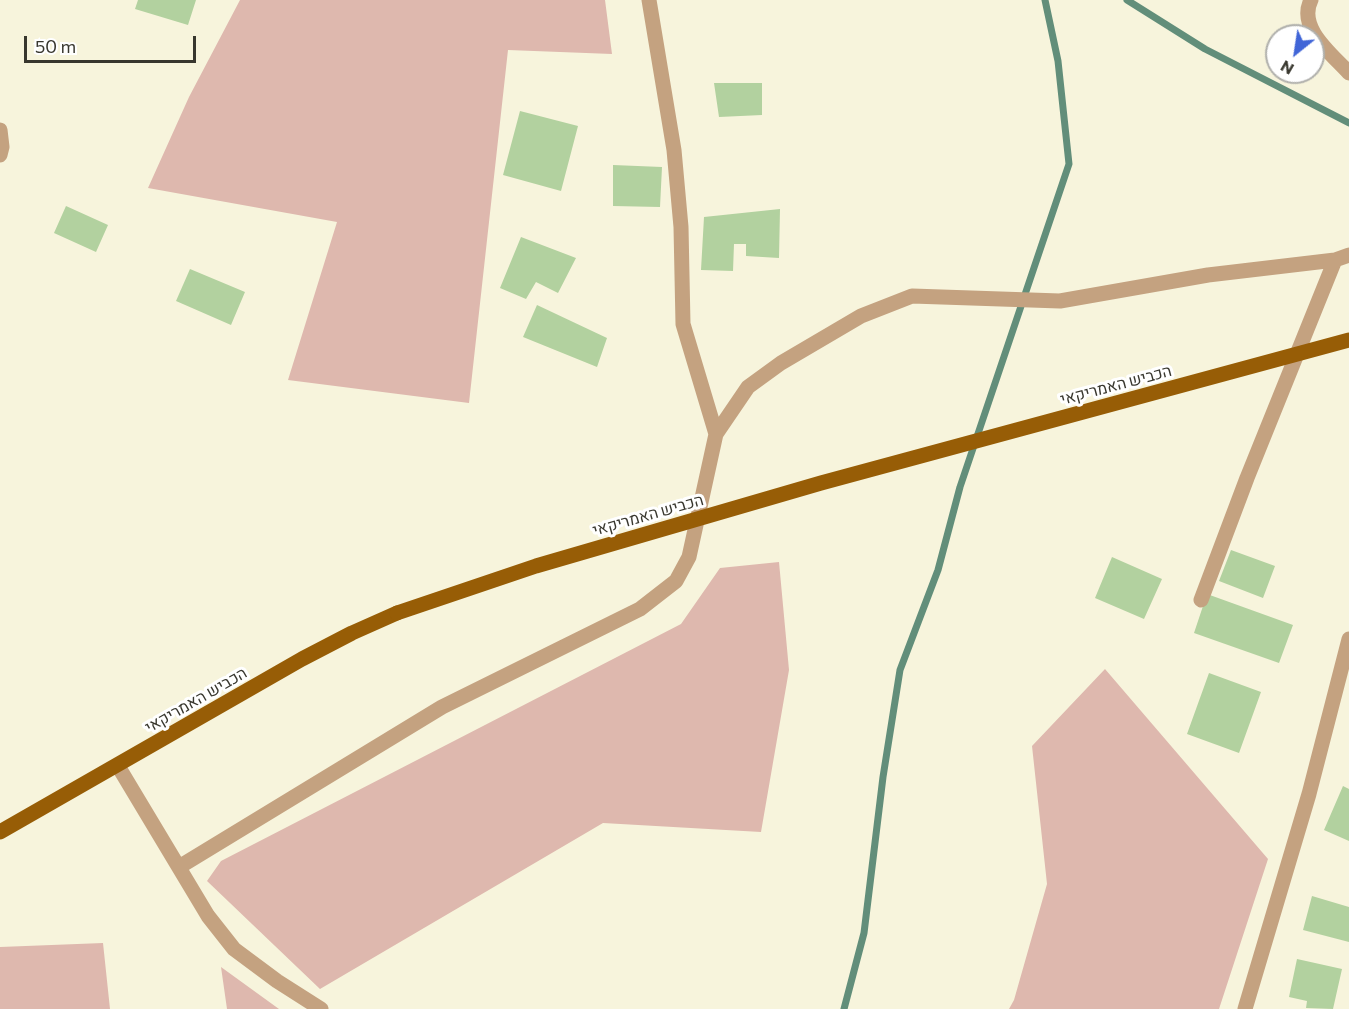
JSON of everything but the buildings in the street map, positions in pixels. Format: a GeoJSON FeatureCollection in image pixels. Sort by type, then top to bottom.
{"type":"FeatureCollection","features":[{"type":"Feature","properties":{"kind":"main road","name":"הכביש האמריקאי"},"geometry":{"type":"LineString","coordinates":[[0,832],[302,659],[397,613],[536,566],[821,483],[1349,340]]}},
{"type":"Feature","properties":{"kind":"street"},"geometry":{"type":"LineString","coordinates":[[649,0],[674,150],[681,227],[683,324],[717,434]]}},
{"type":"Feature","properties":{"kind":"street"},"geometry":{"type":"LineString","coordinates":[[1311,0],[1307,8],[1310,28],[1349,73]]}},
{"type":"Feature","properties":{"kind":"street"},"geometry":{"type":"LineString","coordinates":[[0,130],[2,147],[0,155]]}},
{"type":"Feature","properties":{"kind":"street"},"geometry":{"type":"LineString","coordinates":[[178,867],[442,707],[640,609],[676,581],[689,557],[717,434],[747,387],[781,363],[861,316],[912,296],[1060,301],[1208,275],[1342,257]]}},
{"type":"Feature","properties":{"kind":"street"},"geometry":{"type":"LineString","coordinates":[[1201,600],[1247,478],[1342,257]]}},
{"type":"Feature","properties":{"kind":"street"},"geometry":{"type":"LineString","coordinates":[[1245,1009],[1309,794],[1349,639]]}},
{"type":"Feature","properties":{"kind":"street"},"geometry":{"type":"LineString","coordinates":[[118,766],[208,916],[234,950],[321,1009]]}},
{"type":"Feature","properties":{"kind":"shaded area"},"geometry":{"type":"Polygon","coordinates":[[[240,0],[605,0],[612,54],[508,50],[469,403],[288,380],[337,222],[148,188],[189,97],[240,0]]]}},
{"type":"Feature","properties":{"kind":"shaded area"},"geometry":{"type":"Polygon","coordinates":[[[779,562],[789,670],[761,832],[603,823],[320,989],[207,881],[221,861],[681,624],[720,568],[779,562]]]}},
{"type":"Feature","properties":{"kind":"shaded area"},"geometry":{"type":"Polygon","coordinates":[[[1105,669],[1268,859],[1219,1009],[1009,1009],[1014,1000],[1047,884],[1032,746],[1105,669]]]}},
{"type":"Feature","properties":{"kind":"shaded area"},"geometry":{"type":"Polygon","coordinates":[[[103,943],[110,1009],[0,1009],[0,947],[103,943]]]}},
{"type":"Feature","properties":{"kind":"shaded area"},"geometry":{"type":"Polygon","coordinates":[[[221,967],[279,1009],[227,1009],[221,967]]]}},
{"type":"Feature","properties":{"kind":"waterway"},"geometry":{"type":"LineString","coordinates":[[844,1009],[864,933],[883,777],[900,670],[938,570],[960,487],[1069,164],[1058,61],[1045,0]]}},
{"type":"Feature","properties":{"kind":"waterway"},"geometry":{"type":"LineString","coordinates":[[1127,0],[1205,49],[1349,123]]}}]}
